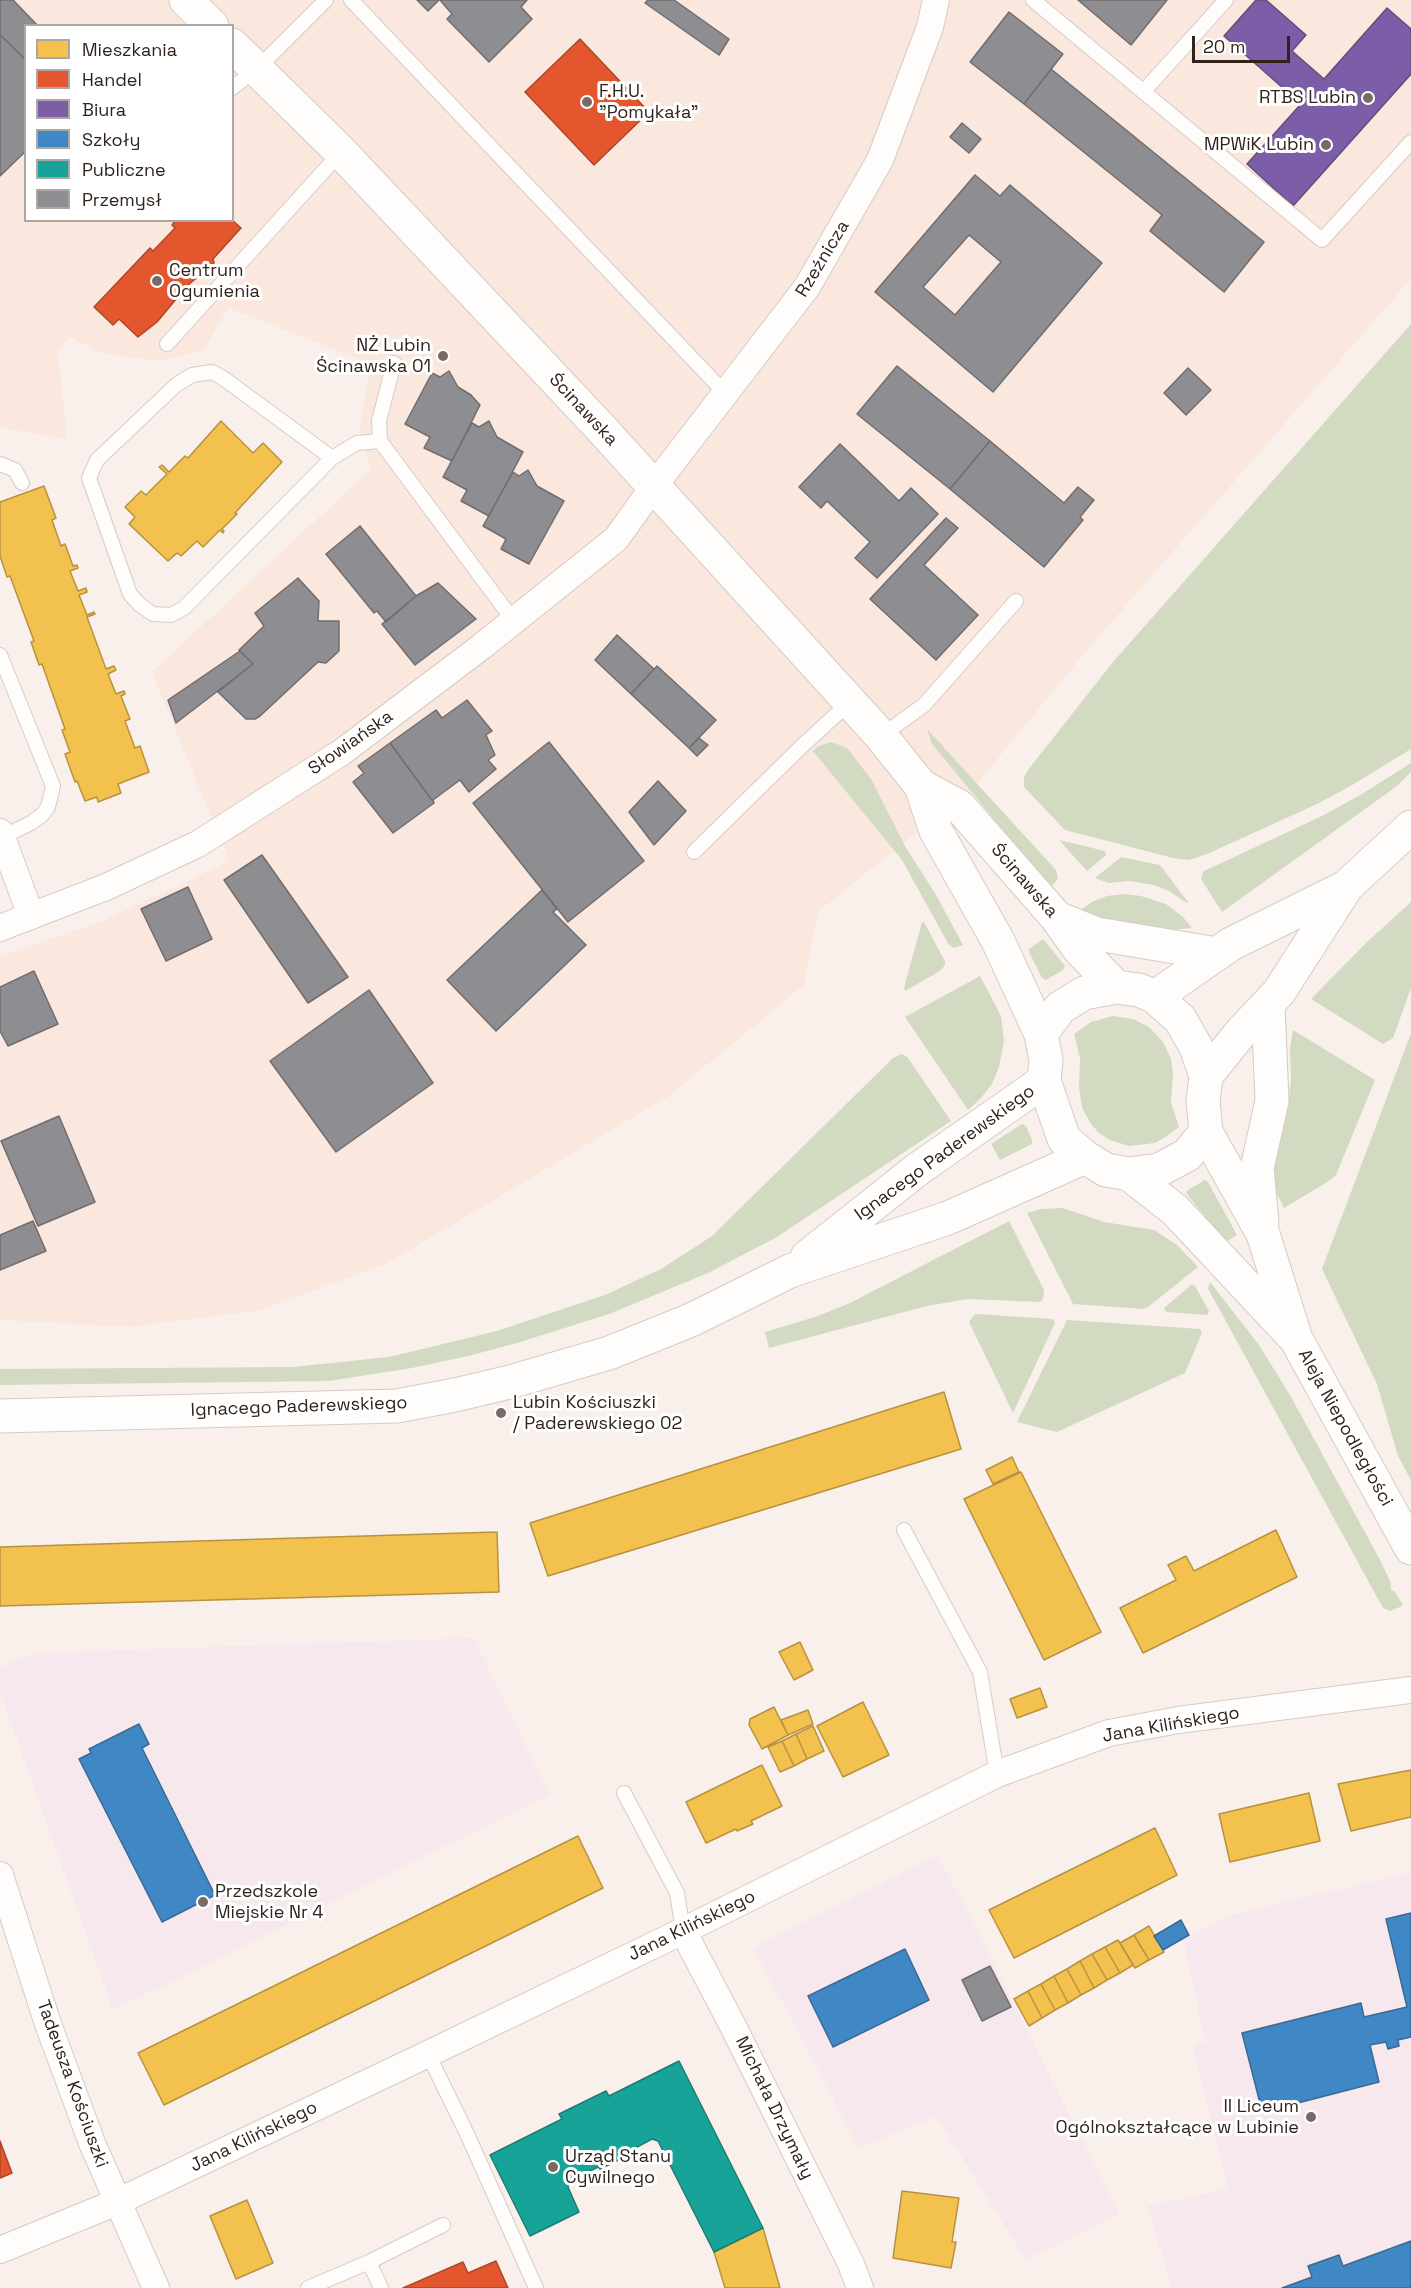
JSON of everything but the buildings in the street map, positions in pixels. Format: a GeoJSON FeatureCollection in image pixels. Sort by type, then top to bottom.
{"type":"FeatureCollection","features":[{"type":"Feature","properties":{"kind":"main road"},"geometry":{"type":"LineString","coordinates":[[186,0],[210,24]]}},
{"type":"Feature","properties":{"kind":"main road","name":"Ścinawska"},"geometry":{"type":"LineString","coordinates":[[234,50],[245,78],[341,152],[654,486],[881,736],[921,786],[936,831],[998,941],[1041,1034]]}},
{"type":"Feature","properties":{"kind":"main road","name":"Ścinawska"},"geometry":{"type":"LineString","coordinates":[[921,786],[960,807],[1057,918],[1079,949],[1116,987]]}},
{"type":"Feature","properties":{"kind":"main road"},"geometry":{"type":"LineString","coordinates":[[1206,1076],[1242,1031],[1279,992],[1347,886],[1411,827]]}},
{"type":"Feature","properties":{"kind":"main road"},"geometry":{"type":"LineString","coordinates":[[1155,997],[1231,944],[1347,886]]}},
{"type":"Feature","properties":{"kind":"main road"},"geometry":{"type":"LineString","coordinates":[[1057,918],[1097,934],[1217,954]]}},
{"type":"Feature","properties":{"kind":"main road"},"geometry":{"type":"LineString","coordinates":[[1116,987],[1139,990],[1155,997],[1180,1019],[1196,1047],[1206,1076],[1203,1101],[1206,1132],[1187,1155],[1159,1170],[1129,1174],[1106,1170],[1085,1157],[1064,1139],[1044,1081],[1046,1060],[1041,1034],[1060,1008],[1084,993],[1116,987]]}},
{"type":"Feature","properties":{"kind":"main road"},"geometry":{"type":"LineString","coordinates":[[1263,1234],[1257,1168],[1272,1101],[1272,1053],[1268,1004]]}},
{"type":"Feature","properties":{"kind":"main road","name":"Ignacego Paderewskiego"},"geometry":{"type":"LineString","coordinates":[[790,1271],[918,1168],[1044,1081]]}},
{"type":"Feature","properties":{"kind":"main road","name":"Aleja Niepodległości"},"geometry":{"type":"LineString","coordinates":[[1206,1132],[1263,1234],[1296,1339],[1411,1548]]}},
{"type":"Feature","properties":{"kind":"main road","name":"Ignacego Paderewskiego"},"geometry":{"type":"LineString","coordinates":[[0,1416],[274,1410],[408,1404],[510,1382],[609,1353],[691,1320],[790,1271],[948,1218],[1085,1157]]}},
{"type":"Feature","properties":{"kind":"main road","name":"Aleja Niepodległości"},"geometry":{"type":"LineString","coordinates":[[1129,1174],[1174,1210],[1296,1339]]}},
{"type":"Feature","properties":{"kind":"street","name":"Rzeźnicza"},"geometry":{"type":"LineString","coordinates":[[654,486],[807,287],[880,160],[930,27],[936,0]]}},
{"type":"Feature","properties":{"kind":"street","name":"Słowiańska"},"geometry":{"type":"LineString","coordinates":[[0,927],[106,887],[198,844],[342,752],[616,539],[654,486]]}},
{"type":"Feature","properties":{"kind":"street"},"geometry":{"type":"LineString","coordinates":[[1,834],[31,916]]}},
{"type":"Feature","properties":{"kind":"street","name":"Jana Kilińskiego"},"geometry":{"type":"LineString","coordinates":[[0,2250],[117,2202],[428,2054],[683,1931],[997,1774],[1109,1733],[1178,1720],[1411,1690]]}},
{"type":"Feature","properties":{"kind":"street","name":"Tadeusza Kościuszki"},"geometry":{"type":"LineString","coordinates":[[0,1875],[48,2024],[92,2143],[156,2288]]}},
{"type":"Feature","properties":{"kind":"street","name":"Michała Drzymały"},"geometry":{"type":"LineString","coordinates":[[683,1931],[851,2264],[860,2288]]}},
{"type":"Feature","properties":{"kind":"lane"},"geometry":{"type":"LineString","coordinates":[[245,78],[326,0]]}},
{"type":"Feature","properties":{"kind":"lane"},"geometry":{"type":"LineString","coordinates":[[351,0],[725,393]]}},
{"type":"Feature","properties":{"kind":"lane"},"geometry":{"type":"LineString","coordinates":[[1033,0],[1322,240],[1411,142]]}},
{"type":"Feature","properties":{"kind":"lane"},"geometry":{"type":"LineString","coordinates":[[1143,92],[1226,0]]}},
{"type":"Feature","properties":{"kind":"lane"},"geometry":{"type":"LineString","coordinates":[[167,344],[341,152]]}},
{"type":"Feature","properties":{"kind":"lane"},"geometry":{"type":"LineString","coordinates":[[394,363],[379,422],[380,441],[513,620]]}},
{"type":"Feature","properties":{"kind":"lane"},"geometry":{"type":"LineString","coordinates":[[332,458],[212,372],[192,375],[176,384],[97,460],[89,478],[130,594],[153,614],[171,615],[184,608],[332,458],[357,444],[380,441]]}},
{"type":"Feature","properties":{"kind":"lane"},"geometry":{"type":"LineString","coordinates":[[0,464],[15,470],[22,483]]}},
{"type":"Feature","properties":{"kind":"lane"},"geometry":{"type":"LineString","coordinates":[[881,736],[924,705],[1016,602]]}},
{"type":"Feature","properties":{"kind":"lane"},"geometry":{"type":"LineString","coordinates":[[0,655],[53,786],[48,807],[42,815],[31,823],[1,834]]}},
{"type":"Feature","properties":{"kind":"lane"},"geometry":{"type":"LineString","coordinates":[[694,852],[850,702]]}},
{"type":"Feature","properties":{"kind":"lane"},"geometry":{"type":"LineString","coordinates":[[904,1530],[980,1672],[997,1774]]}},
{"type":"Feature","properties":{"kind":"lane"},"geometry":{"type":"LineString","coordinates":[[624,1793],[677,1893],[683,1931]]}},
{"type":"Feature","properties":{"kind":"lane"},"geometry":{"type":"LineString","coordinates":[[428,2054],[468,2136],[536,2288]]}},
{"type":"Feature","properties":{"kind":"lane"},"geometry":{"type":"LineString","coordinates":[[308,2288],[334,2283],[369,2262],[443,2225]]}},
{"type":"Feature","properties":{"kind":"lane"},"geometry":{"type":"LineString","coordinates":[[369,2262],[381,2288]]}},
{"type":"Feature","properties":{"kind":"shaded area"},"geometry":{"type":"Polygon","coordinates":[[[0,0],[1411,0],[1411,279],[1088,649],[977,784],[818,912],[804,985],[669,1096],[386,1264],[258,1311],[131,1327],[0,1320],[0,956],[103,921],[229,861],[152,672],[371,469],[359,431],[371,364],[228,308],[204,351],[160,361],[100,353],[70,337],[58,351],[67,440],[0,427],[0,0]]]}},
{"type":"Feature","properties":{"kind":"shaded area","name":"Przedszkole Miejskie Nr 4"},"geometry":{"type":"Polygon","coordinates":[[[474,1638],[550,1795],[113,2010],[0,1692],[0,1667],[35,1653],[474,1638]]]}},
{"type":"Feature","properties":{"kind":"shaded area"},"geometry":{"type":"Polygon","coordinates":[[[938,1855],[1120,2214],[1026,2260],[936,2116],[859,2148],[754,1948],[938,1855]]]}},
{"type":"Feature","properties":{"kind":"shaded area","name":"II Liceum Ogólnokształcące w Lubinie"},"geometry":{"type":"Polygon","coordinates":[[[1411,1872],[1411,2288],[1172,2288],[1147,2206],[1228,2189],[1193,2046],[1205,2041],[1183,1938],[1231,1915],[1411,1872]]]}},
{"type":"Feature","properties":{"kind":"green space"},"geometry":{"type":"Polygon","coordinates":[[[1411,324],[1411,749],[1317,804],[1189,860],[1173,858],[1065,830],[1024,787],[1024,777],[1028,770],[1113,662],[1411,324]]]}},
{"type":"Feature","properties":{"kind":"green space"},"geometry":{"type":"Polygon","coordinates":[[[927,729],[1056,870],[1058,878],[1051,888],[932,744],[927,729]]]}},
{"type":"Feature","properties":{"kind":"green space"},"geometry":{"type":"Polygon","coordinates":[[[831,742],[847,748],[871,779],[905,846],[936,895],[963,945],[954,948],[949,945],[902,860],[813,751],[831,742]]]}},
{"type":"Feature","properties":{"kind":"green space"},"geometry":{"type":"Polygon","coordinates":[[[1411,763],[1411,772],[1397,786],[1222,912],[1201,878],[1204,871],[1322,816],[1411,763]]]}},
{"type":"Feature","properties":{"kind":"green space"},"geometry":{"type":"Polygon","coordinates":[[[1059,840],[1105,851],[1106,855],[1087,871],[1059,840]]]}},
{"type":"Feature","properties":{"kind":"green space"},"geometry":{"type":"Polygon","coordinates":[[[1121,857],[1160,865],[1188,902],[1154,885],[1129,881],[1109,883],[1095,878],[1121,857]]]}},
{"type":"Feature","properties":{"kind":"green space"},"geometry":{"type":"Polygon","coordinates":[[[1124,894],[1141,896],[1166,904],[1183,917],[1192,928],[1169,930],[1129,922],[1099,920],[1078,912],[1092,902],[1107,896],[1124,894]]]}},
{"type":"Feature","properties":{"kind":"green space"},"geometry":{"type":"Polygon","coordinates":[[[1411,902],[1411,988],[1393,1038],[1383,1044],[1311,999],[1368,941],[1411,902]]]}},
{"type":"Feature","properties":{"kind":"green space"},"geometry":{"type":"Polygon","coordinates":[[[922,922],[945,961],[945,965],[940,971],[905,991],[904,988],[922,922]]]}},
{"type":"Feature","properties":{"kind":"green space"},"geometry":{"type":"Polygon","coordinates":[[[1043,939],[1065,966],[1063,970],[1046,980],[1042,978],[1028,950],[1043,939]]]}},
{"type":"Feature","properties":{"kind":"green space"},"geometry":{"type":"Polygon","coordinates":[[[980,976],[1001,1016],[1004,1041],[999,1067],[992,1084],[968,1110],[905,1017],[980,976]]]}},
{"type":"Feature","properties":{"kind":"green space"},"geometry":{"type":"Polygon","coordinates":[[[1113,1016],[1133,1019],[1149,1027],[1163,1042],[1171,1059],[1173,1073],[1171,1103],[1179,1127],[1155,1143],[1129,1146],[1110,1140],[1091,1124],[1082,1108],[1079,1087],[1080,1058],[1074,1034],[1091,1022],[1113,1016]]]}},
{"type":"Feature","properties":{"kind":"green space"},"geometry":{"type":"Polygon","coordinates":[[[1293,1030],[1375,1080],[1336,1175],[1284,1208],[1275,1190],[1272,1170],[1288,1107],[1293,1030]]]}},
{"type":"Feature","properties":{"kind":"green space"},"geometry":{"type":"Polygon","coordinates":[[[1411,1033],[1411,1480],[1398,1456],[1377,1384],[1322,1269],[1411,1033]]]}},
{"type":"Feature","properties":{"kind":"green space"},"geometry":{"type":"Polygon","coordinates":[[[902,1054],[908,1058],[951,1121],[777,1237],[708,1273],[609,1314],[468,1356],[412,1368],[329,1381],[0,1385],[0,1369],[292,1367],[389,1357],[497,1331],[605,1295],[661,1269],[712,1236],[893,1058],[902,1054]]]}},
{"type":"Feature","properties":{"kind":"green space"},"geometry":{"type":"Polygon","coordinates":[[[1022,1124],[1026,1126],[1032,1144],[1000,1160],[991,1144],[1022,1124]]]}},
{"type":"Feature","properties":{"kind":"green space"},"geometry":{"type":"Polygon","coordinates":[[[1205,1180],[1237,1235],[1226,1242],[1186,1193],[1205,1180]]]}},
{"type":"Feature","properties":{"kind":"green space"},"geometry":{"type":"Polygon","coordinates":[[[1063,1208],[1104,1222],[1154,1230],[1177,1245],[1198,1267],[1143,1309],[1073,1304],[1027,1213],[1041,1209],[1063,1208]]]}},
{"type":"Feature","properties":{"kind":"green space"},"geometry":{"type":"Polygon","coordinates":[[[1009,1221],[1044,1290],[1043,1299],[1040,1302],[968,1299],[927,1306],[769,1348],[765,1332],[848,1304],[1009,1221]]]}},
{"type":"Feature","properties":{"kind":"green space"},"geometry":{"type":"Polygon","coordinates":[[[1210,1282],[1259,1345],[1290,1395],[1379,1558],[1391,1583],[1391,1590],[1395,1592],[1403,1605],[1400,1607],[1390,1611],[1383,1608],[1208,1289],[1210,1282]]]}},
{"type":"Feature","properties":{"kind":"green space"},"geometry":{"type":"Polygon","coordinates":[[[1191,1285],[1195,1286],[1209,1311],[1207,1315],[1166,1312],[1164,1308],[1191,1285]]]}},
{"type":"Feature","properties":{"kind":"green space"},"geometry":{"type":"Polygon","coordinates":[[[975,1314],[1053,1319],[1055,1323],[1013,1413],[969,1322],[975,1314]]]}},
{"type":"Feature","properties":{"kind":"green space"},"geometry":{"type":"Polygon","coordinates":[[[1067,1320],[1200,1329],[1202,1333],[1185,1373],[1057,1432],[1017,1422],[1067,1320]]]}},
{"type":"Feature","properties":{"kind":"place","name":"RTBS Lubin"},"geometry":{"type":"Point","coordinates":[1368,98]}},
{"type":"Feature","properties":{"kind":"place","name":"F.H.U. \"Pomykała\""},"geometry":{"type":"Point","coordinates":[587,102]}},
{"type":"Feature","properties":{"kind":"place","name":"MPWiK Lubin"},"geometry":{"type":"Point","coordinates":[1326,145]}},
{"type":"Feature","properties":{"kind":"place","name":"Centrum Ogumienia"},"geometry":{"type":"Point","coordinates":[157,281]}},
{"type":"Feature","properties":{"kind":"place","name":"NŻ Lubin Ścinawska 01"},"geometry":{"type":"Point","coordinates":[443,356]}},
{"type":"Feature","properties":{"kind":"place","name":"Lubin Kościuszki / Paderewskiego 02"},"geometry":{"type":"Point","coordinates":[501,1413]}},
{"type":"Feature","properties":{"kind":"place","name":"Przedszkole Miejskie Nr 4"},"geometry":{"type":"Point","coordinates":[203,1902]}},
{"type":"Feature","properties":{"kind":"place","name":"II Liceum Ogólnokształcące w Lubinie"},"geometry":{"type":"Point","coordinates":[1311,2117]}},
{"type":"Feature","properties":{"kind":"place","name":"Urząd Stanu Cywilnego"},"geometry":{"type":"Point","coordinates":[553,2167]}}]}
